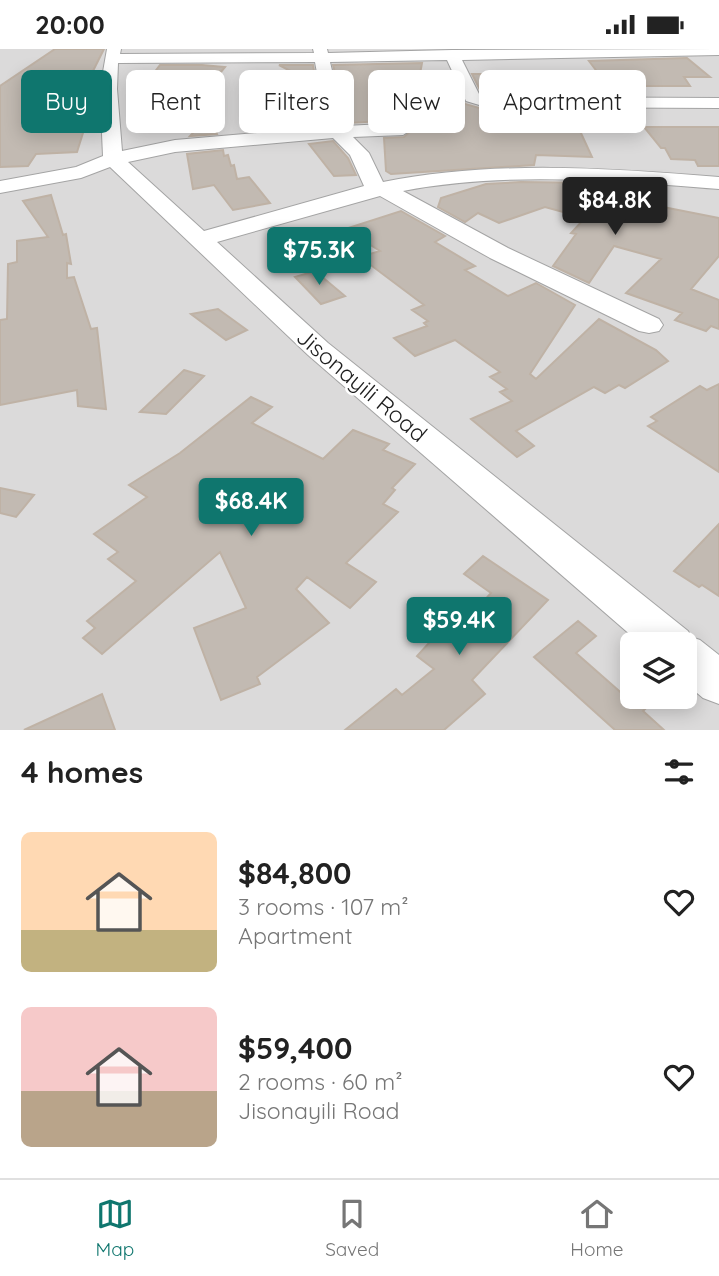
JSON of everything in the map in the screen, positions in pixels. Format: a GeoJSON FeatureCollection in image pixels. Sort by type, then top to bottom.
{"type":"FeatureCollection","features":[{"type":"Feature","properties":{"kind":"street"},"geometry":{"type":"LineString","coordinates":[[113,159],[113,54],[196,60],[321,53],[719,51]]}},
{"type":"Feature","properties":{"kind":"street"},"geometry":{"type":"LineString","coordinates":[[452,54],[472,97],[486,102],[719,103]]}},
{"type":"Feature","properties":{"kind":"street"},"geometry":{"type":"LineString","coordinates":[[0,187],[81,172],[113,159],[222,140],[323,133]]}},
{"type":"Feature","properties":{"kind":"street"},"geometry":{"type":"LineString","coordinates":[[338,133],[359,152],[380,189],[499,253],[649,325]]}},
{"type":"Feature","properties":{"kind":"street","name":"Jisonayili Road"},"geometry":{"type":"LineString","coordinates":[[113,159],[318,349],[659,632]]}},
{"type":"Feature","properties":{"kind":"street"},"geometry":{"type":"LineString","coordinates":[[199,240],[380,189],[446,178],[592,174],[719,183]]}},
{"type":"Feature","properties":{"kind":"street"},"geometry":{"type":"LineString","coordinates":[[697,665],[719,683]]}},
{"type":"Feature","properties":{"kind":"shaded area"},"geometry":{"type":"Polygon","coordinates":[[[0,49],[719,49],[719,730],[0,730],[0,49]]]}},
{"type":"Feature","properties":{"kind":"building"},"geometry":{"type":"Polygon","coordinates":[[[55,49],[104,49],[94,70],[24,70],[55,49]]]}},
{"type":"Feature","properties":{"kind":"building"},"geometry":{"type":"Polygon","coordinates":[[[687,58],[710,77],[684,77],[690,86],[646,86],[646,70],[596,70],[589,61],[687,58]]]}},
{"type":"Feature","properties":{"kind":"building"},"geometry":{"type":"Polygon","coordinates":[[[422,63],[421,70],[368,70],[368,122],[354,123],[354,70],[334,70],[333,65],[422,63]]]}},
{"type":"Feature","properties":{"kind":"building"},"geometry":{"type":"Polygon","coordinates":[[[160,65],[225,67],[222,70],[156,70],[160,65]]]}},
{"type":"Feature","properties":{"kind":"building"},"geometry":{"type":"Polygon","coordinates":[[[279,65],[313,65],[314,70],[289,70],[279,65]]]}},
{"type":"Feature","properties":{"kind":"building"},"geometry":{"type":"Polygon","coordinates":[[[21,72],[21,133],[83,133],[77,152],[36,154],[28,166],[0,167],[0,86],[21,72]]]}},
{"type":"Feature","properties":{"kind":"building"},"geometry":{"type":"Polygon","coordinates":[[[472,74],[479,74],[479,88],[472,74]]]}},
{"type":"Feature","properties":{"kind":"building"},"geometry":{"type":"Polygon","coordinates":[[[465,104],[479,108],[479,133],[581,133],[592,157],[536,155],[534,165],[391,174],[386,171],[384,138],[404,137],[408,133],[465,133],[465,104]]]}},
{"type":"Feature","properties":{"kind":"building"},"geometry":{"type":"Polygon","coordinates":[[[646,127],[719,127],[719,166],[698,166],[695,160],[671,159],[665,148],[661,148],[646,127]]]}},
{"type":"Feature","properties":{"kind":"building"},"geometry":{"type":"Polygon","coordinates":[[[193,133],[217,134],[190,136],[193,133]]]}},
{"type":"Feature","properties":{"kind":"building"},"geometry":{"type":"Polygon","coordinates":[[[333,141],[348,158],[356,175],[334,176],[309,144],[333,141]]]}},
{"type":"Feature","properties":{"kind":"building"},"geometry":{"type":"Polygon","coordinates":[[[223,150],[224,156],[228,155],[231,166],[234,165],[237,179],[249,177],[270,203],[233,210],[214,185],[193,189],[187,154],[223,150]]]}},
{"type":"Feature","properties":{"kind":"building"},"geometry":{"type":"Polygon","coordinates":[[[594,183],[663,197],[658,206],[719,218],[719,256],[691,289],[719,300],[719,329],[711,326],[706,331],[675,320],[682,313],[626,293],[661,259],[614,246],[589,283],[553,266],[576,234],[571,233],[585,218],[545,207],[499,223],[478,213],[465,222],[438,207],[441,198],[486,184],[594,183]]]}},
{"type":"Feature","properties":{"kind":"building"},"geometry":{"type":"Polygon","coordinates":[[[51,195],[63,235],[66,234],[71,264],[67,263],[67,278],[74,277],[91,329],[97,328],[106,409],[78,406],[77,390],[0,405],[0,320],[7,319],[8,264],[17,262],[17,241],[48,237],[23,201],[51,195]]]}},
{"type":"Feature","properties":{"kind":"building"},"geometry":{"type":"Polygon","coordinates":[[[401,211],[445,236],[435,242],[475,266],[465,270],[508,296],[536,283],[575,305],[530,374],[536,379],[599,319],[656,350],[668,361],[625,388],[619,385],[605,393],[594,387],[516,431],[534,446],[517,457],[471,419],[512,401],[500,392],[507,389],[490,377],[500,372],[455,340],[415,356],[394,338],[427,326],[424,323],[428,321],[412,310],[424,305],[360,257],[380,251],[345,229],[401,211]]]}},
{"type":"Feature","properties":{"kind":"building"},"geometry":{"type":"Polygon","coordinates":[[[315,271],[345,296],[321,304],[295,277],[315,271]]]}},
{"type":"Feature","properties":{"kind":"building"},"geometry":{"type":"Polygon","coordinates":[[[218,309],[247,330],[226,340],[191,314],[218,309]]]}},
{"type":"Feature","properties":{"kind":"building"},"geometry":{"type":"Polygon","coordinates":[[[184,370],[204,376],[166,414],[140,412],[184,370]]]}},
{"type":"Feature","properties":{"kind":"building"},"geometry":{"type":"Polygon","coordinates":[[[719,384],[719,472],[648,426],[657,421],[651,417],[700,386],[707,390],[719,384]]]}},
{"type":"Feature","properties":{"kind":"building"},"geometry":{"type":"Polygon","coordinates":[[[251,397],[272,407],[252,423],[323,459],[353,430],[389,444],[383,450],[415,464],[392,488],[395,490],[383,504],[398,512],[346,563],[376,582],[350,608],[307,577],[296,589],[329,623],[257,677],[260,684],[221,700],[194,628],[246,608],[220,552],[102,654],[83,638],[95,628],[87,621],[136,581],[108,559],[118,552],[94,534],[147,497],[129,485],[180,453],[251,397]]]}},
{"type":"Feature","properties":{"kind":"building"},"geometry":{"type":"Polygon","coordinates":[[[0,488],[34,495],[16,517],[0,513],[0,488]]]}},
{"type":"Feature","properties":{"kind":"building"},"geometry":{"type":"Polygon","coordinates":[[[719,524],[719,596],[674,571],[719,524]]]}},
{"type":"Feature","properties":{"kind":"building"},"geometry":{"type":"Polygon","coordinates":[[[483,556],[548,600],[472,680],[485,694],[444,730],[345,730],[396,689],[402,695],[434,669],[417,656],[448,622],[459,629],[491,593],[464,574],[483,556]]]}},
{"type":"Feature","properties":{"kind":"building"},"geometry":{"type":"Polygon","coordinates":[[[578,621],[596,636],[576,653],[620,692],[620,709],[645,709],[643,711],[664,730],[615,730],[534,657],[578,621]]]}},
{"type":"Feature","properties":{"kind":"building"},"geometry":{"type":"Polygon","coordinates":[[[102,694],[115,730],[24,730],[102,694]]]}}]}
